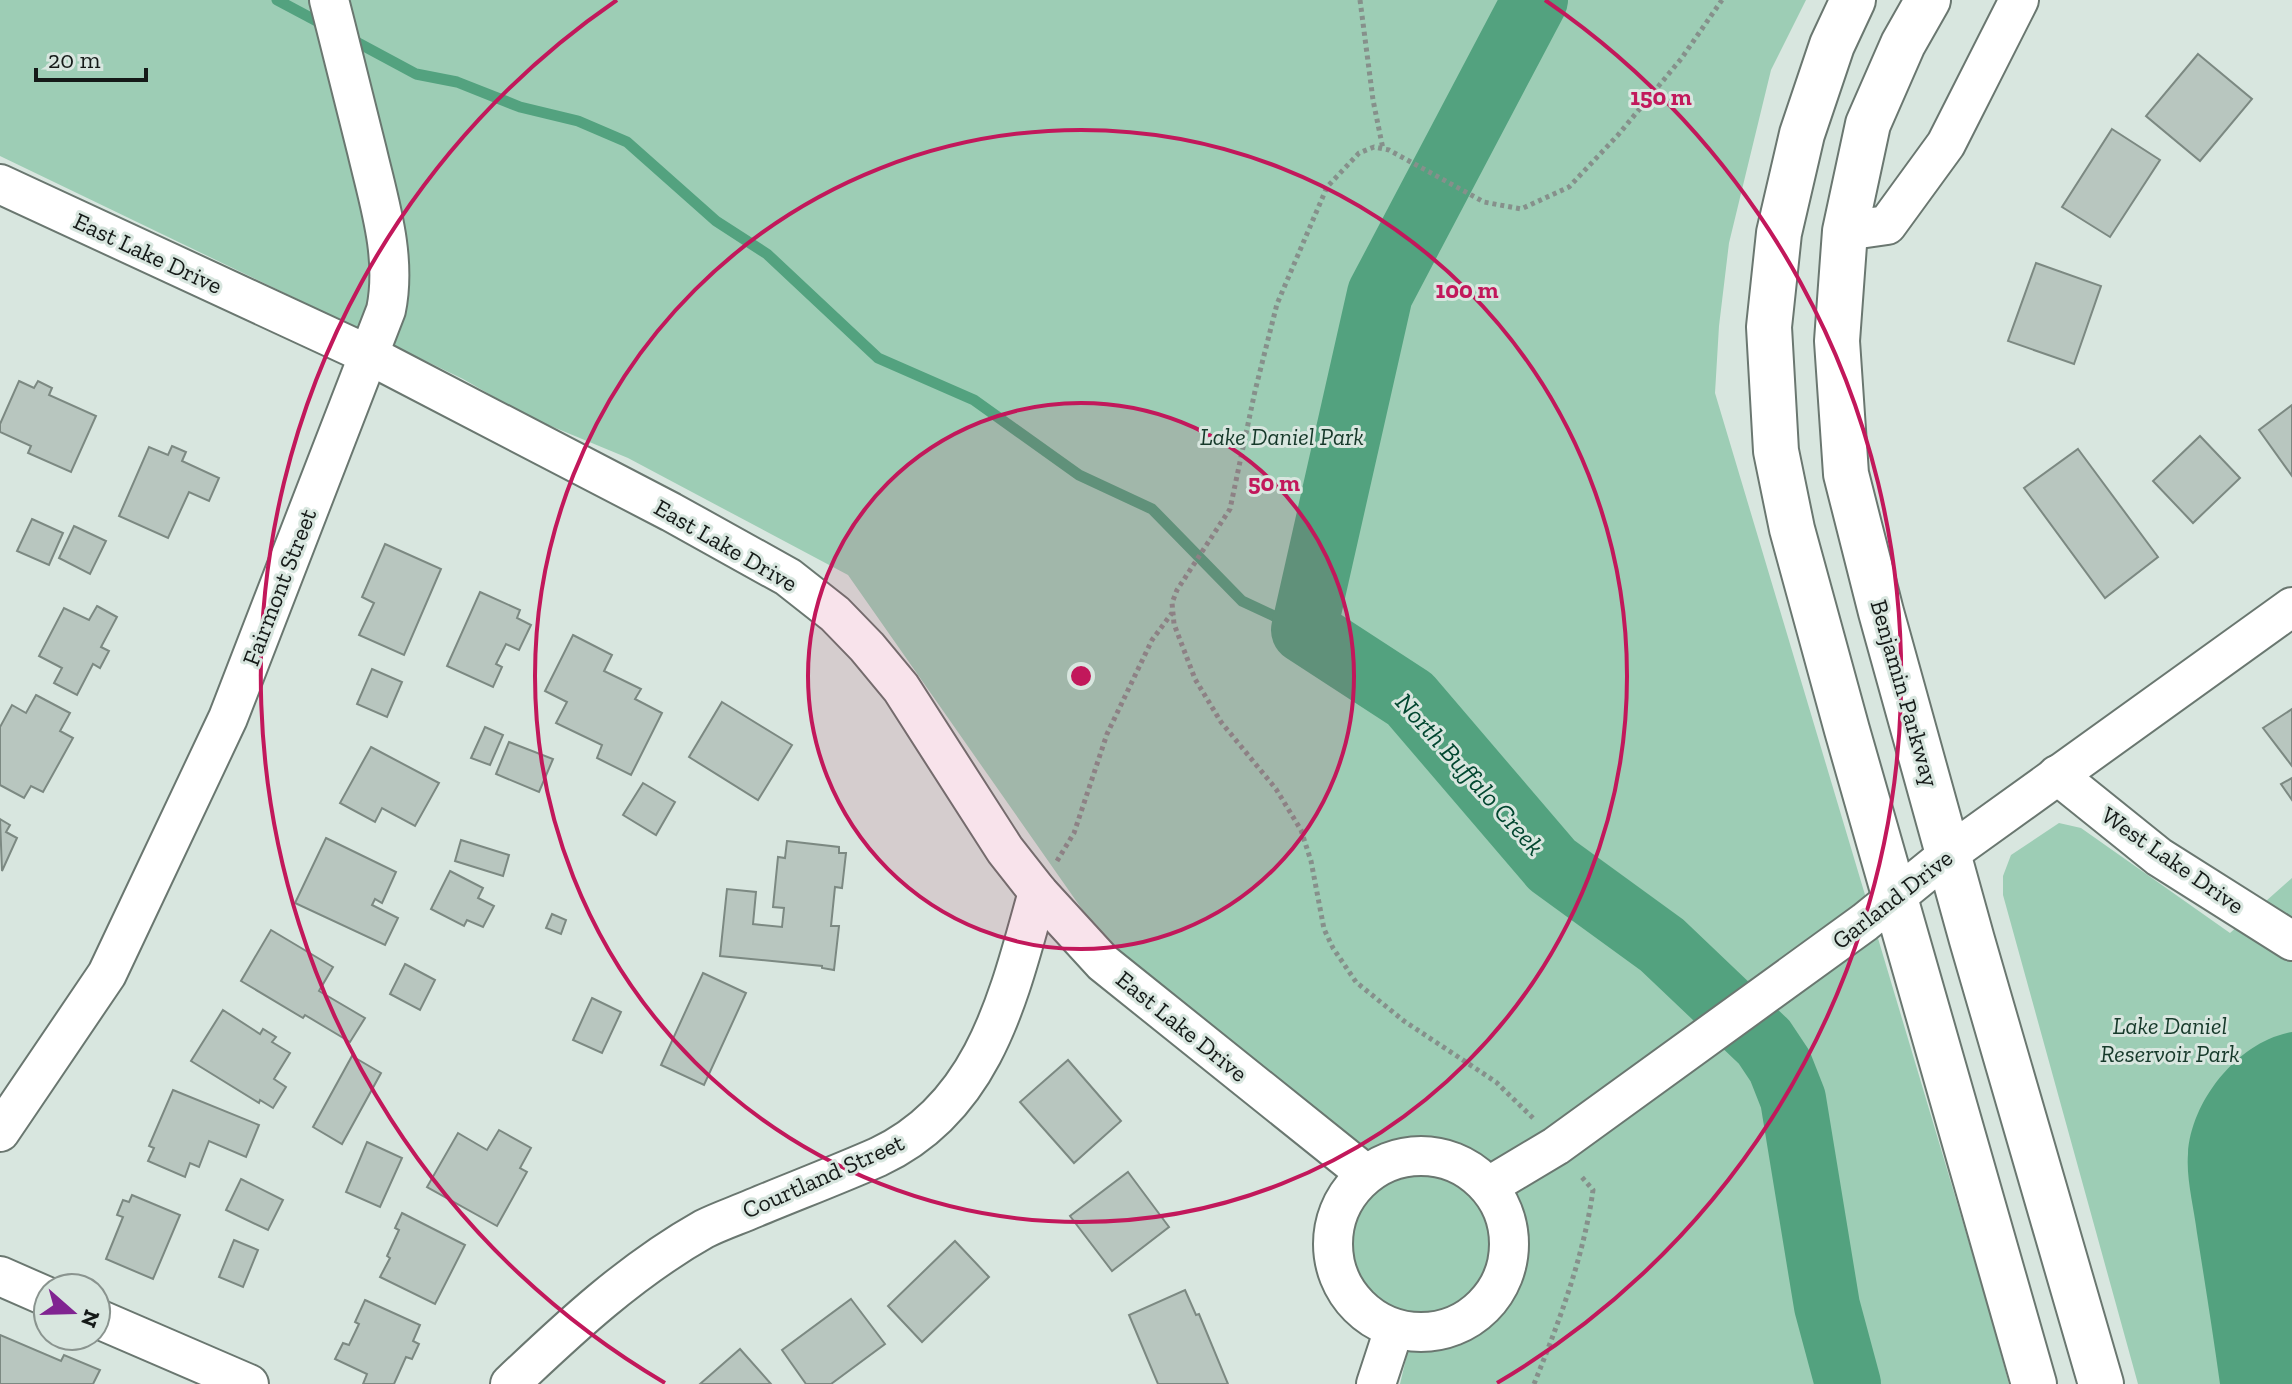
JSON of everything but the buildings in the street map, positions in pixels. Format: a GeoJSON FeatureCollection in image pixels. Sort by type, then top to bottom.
{"type":"FeatureCollection","features":[{"type":"Feature","properties":{"kind":"main road"},"geometry":{"type":"LineString","coordinates":[[1853,0],[1832,45],[1802,134],[1779,233],[1769,327],[1776,451],[1792,529],[1847,730],[2034,1384]]}},
{"type":"Feature","properties":{"kind":"main road","name":"Benjamin Parkway"},"geometry":{"type":"LineString","coordinates":[[1928,0],[1903,44],[1868,124],[1845,231],[1837,341],[1846,474],[1972,940],[2101,1384]]}},
{"type":"Feature","properties":{"kind":"street","name":"Fairmont Street"},"geometry":{"type":"LineString","coordinates":[[0,1132],[107,974],[208,761],[228,718],[386,310],[390,264],[384,222],[329,0]]}},
{"type":"Feature","properties":{"kind":"street"},"geometry":{"type":"LineString","coordinates":[[1845,231],[1887,225],[1946,144],[2019,0]]}},
{"type":"Feature","properties":{"kind":"street","name":"East Lake Drive"},"geometry":{"type":"LineString","coordinates":[[0,184],[369,355],[671,512],[788,577],[835,614],[901,688],[1005,850],[1038,892],[1103,963],[1366,1174]]}},
{"type":"Feature","properties":{"kind":"street","name":"Garland Drive"},"geometry":{"type":"LineString","coordinates":[[1489,1186],[1556,1146],[1646,1082],[1852,932],[1950,853],[2292,607]]}},
{"type":"Feature","properties":{"kind":"street","name":"West Lake Drive"},"geometry":{"type":"LineString","coordinates":[[2057,775],[2159,857],[2292,941]]}},
{"type":"Feature","properties":{"kind":"street","name":"Courtland Street"},"geometry":{"type":"LineString","coordinates":[[510,1384],[579,1318],[647,1265],[706,1228],[879,1156],[908,1140],[939,1115],[973,1073],[994,1033],[1038,892]]}},
{"type":"Feature","properties":{"kind":"street"},"geometry":{"type":"LineString","coordinates":[[1416,1154],[1443,1157],[1469,1168],[1489,1186],[1503,1211],[1509,1239],[1507,1267],[1495,1293],[1476,1314],[1450,1328],[1423,1333],[1394,1329],[1370,1317],[1350,1298],[1337,1274],[1334,1260],[1335,1219],[1347,1194],[1366,1174],[1390,1160],[1416,1154]]}},
{"type":"Feature","properties":{"kind":"street"},"geometry":{"type":"LineString","coordinates":[[0,1276],[32,1290]]}},
{"type":"Feature","properties":{"kind":"street"},"geometry":{"type":"LineString","coordinates":[[112,1325],[249,1384]]}},
{"type":"Feature","properties":{"kind":"street"},"geometry":{"type":"LineString","coordinates":[[1376,1384],[1394,1329]]}},
{"type":"Feature","properties":{"kind":"path"},"geometry":{"type":"LineString","coordinates":[[1360,0],[1373,100],[1386,150]]}},
{"type":"Feature","properties":{"kind":"path"},"geometry":{"type":"LineString","coordinates":[[1534,1384],[1553,1336],[1589,1221],[1593,1190],[1527,1110],[1496,1082],[1404,1021],[1356,982],[1324,929],[1311,861],[1301,830],[1276,789],[1221,722],[1195,679],[1181,646],[1172,603],[1177,590],[1230,509],[1277,304],[1327,187],[1359,153],[1374,147],[1386,150],[1484,202],[1521,209],[1569,187],[1618,135],[1681,59],[1722,0]]}},
{"type":"Feature","properties":{"kind":"path"},"geometry":{"type":"LineString","coordinates":[[1038,892],[1074,833],[1107,734],[1152,640],[1173,613]]}},
{"type":"Feature","properties":{"kind":"green space","name":"Lake Daniel Park"},"geometry":{"type":"Polygon","coordinates":[[[0,0],[1806,0],[1771,70],[1729,243],[1715,393],[2009,1384],[1400,1384],[1409,1346],[1364,1296],[1345,1264],[1347,1215],[1378,1181],[1114,955],[848,575],[628,458],[529,417],[463,379],[0,156],[0,0]]]}},
{"type":"Feature","properties":{"kind":"green space","name":"Lake Daniel Reservoir Park"},"geometry":{"type":"Polygon","coordinates":[[[2059,823],[2081,828],[2230,933],[2292,878],[2292,1384],[2138,1384],[2003,895],[2003,876],[2011,855],[2059,823]]]}},
{"type":"Feature","properties":{"kind":"shaded area"},"geometry":{"type":"Polygon","coordinates":[[[2292,1032],[2292,1384],[2220,1384],[2189,1183],[2191,1134],[2198,1113],[2221,1076],[2254,1047],[2292,1032]]]}},
{"type":"Feature","properties":{"kind":"waterway"},"geometry":{"type":"LineString","coordinates":[[277,0],[326,26]]}},
{"type":"Feature","properties":{"kind":"waterway","name":"North Buffalo Creek"},"geometry":{"type":"LineString","coordinates":[[1535,0],[1380,294],[1304,630],[1410,699],[1552,865],[1662,945],[1764,1042],[1780,1066],[1793,1099],[1827,1306],[1848,1384]]}},
{"type":"Feature","properties":{"kind":"waterway"},"geometry":{"type":"LineString","coordinates":[[349,38],[416,74],[457,82],[520,107],[578,121],[627,142],[716,221],[767,254],[878,358],[974,400],[1079,475],[1152,509],[1242,601],[1304,630]]}}]}
